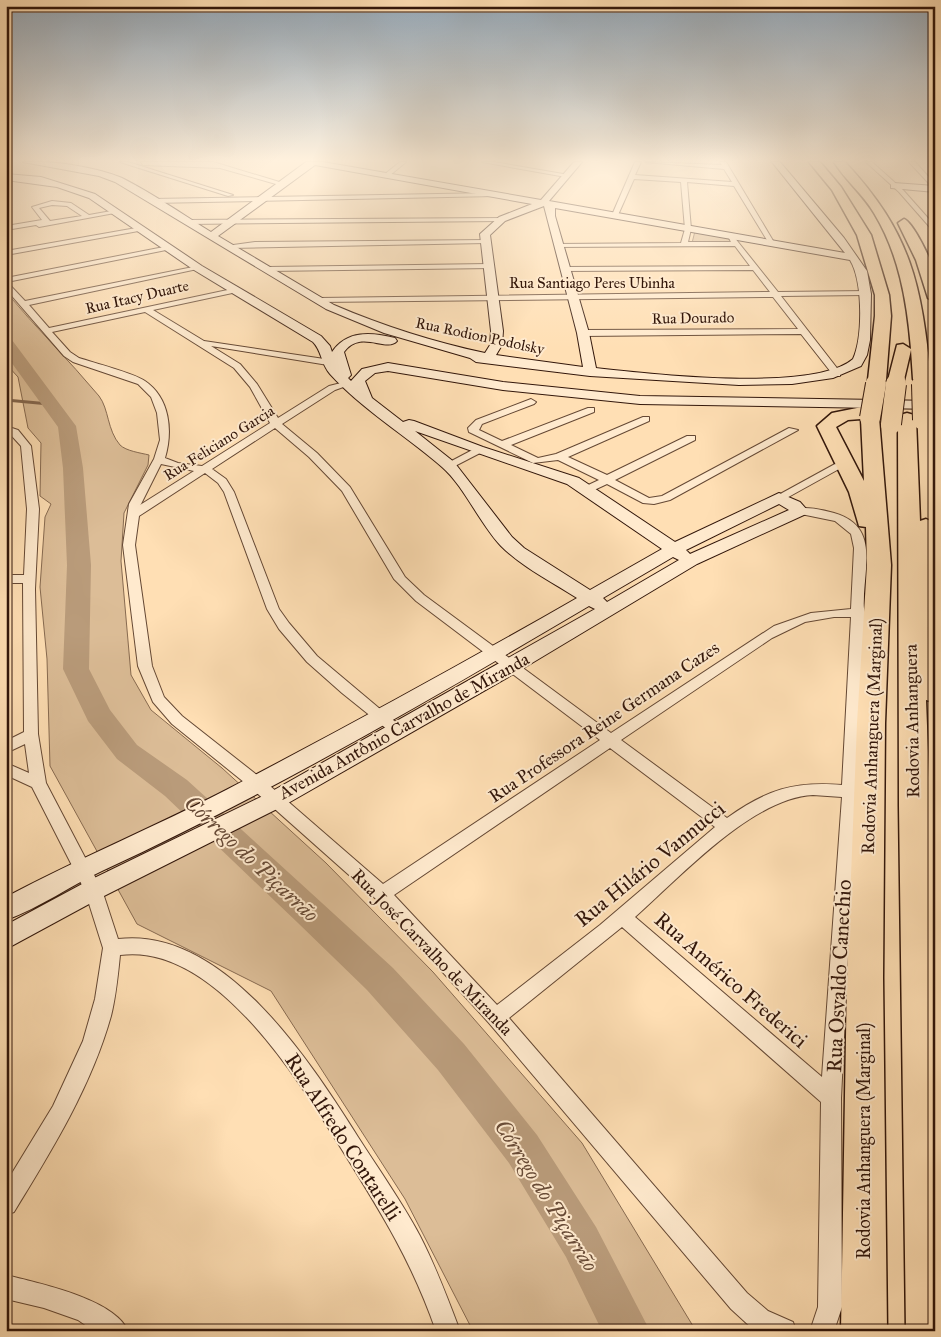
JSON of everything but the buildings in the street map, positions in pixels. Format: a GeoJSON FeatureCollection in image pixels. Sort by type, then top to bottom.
{"type":"FeatureCollection","features":[{"type":"Feature","properties":{"kind":"highway","name":"Rodovia Anhanguera (Marginal)"},"geometry":{"type":"LineString","coordinates":[[858,224],[864,234],[882,294],[883,316],[877,380],[866,416],[879,565],[871,723],[865,978],[864,1331]]}},
{"type":"Feature","properties":{"kind":"highway"},"geometry":{"type":"LineString","coordinates":[[876,224],[883,236],[900,290],[904,319],[900,380],[914,417],[888,488],[888,527],[879,565]]}},
{"type":"Feature","properties":{"kind":"highway","name":"Rodovia Anhanguera"},"geometry":{"type":"LineString","coordinates":[[887,224],[894,236],[907,272],[916,310],[929,385],[914,417],[914,806],[928,1331]]}},
{"type":"Feature","properties":{"kind":"highway"},"geometry":{"type":"LineString","coordinates":[[905,224],[923,260],[935,298]]}},
{"type":"Feature","properties":{"kind":"highway"},"geometry":{"type":"LineString","coordinates":[[866,416],[843,415],[830,421],[826,426],[859,492],[879,565]]}},
{"type":"Feature","properties":{"kind":"highway","name":"Rodovia Anhanguera"},"geometry":{"type":"LineString","coordinates":[[914,417],[935,693]]}},
{"type":"Feature","properties":{"kind":"street"},"geometry":{"type":"LineString","coordinates":[[6,229],[30,224]]}},
{"type":"Feature","properties":{"kind":"street"},"geometry":{"type":"LineString","coordinates":[[6,229],[37,224]]}},
{"type":"Feature","properties":{"kind":"street"},"geometry":{"type":"LineString","coordinates":[[135,224],[198,268],[234,290],[346,342],[417,364],[560,392]]}},
{"type":"Feature","properties":{"kind":"street","name":"Rua Rodion Podolsky"},"geometry":{"type":"LineString","coordinates":[[191,224],[319,300],[378,327],[428,343],[488,358],[595,372],[705,380],[782,381],[818,378],[837,374],[856,363],[862,354],[864,278],[854,258],[826,224]]}},
{"type":"Feature","properties":{"kind":"street"},"geometry":{"type":"LineString","coordinates":[[212,236],[227,224]]}},
{"type":"Feature","properties":{"kind":"street"},"geometry":{"type":"LineString","coordinates":[[482,224],[487,229]]}},
{"type":"Feature","properties":{"kind":"street"},"geometry":{"type":"LineString","coordinates":[[350,387],[338,352],[346,342],[356,338],[370,337],[458,357],[488,358],[496,345],[489,266],[484,234],[487,229],[494,224]]}},
{"type":"Feature","properties":{"kind":"street"},"geometry":{"type":"LineString","coordinates":[[550,224],[595,372],[685,388],[776,392],[929,385]]}},
{"type":"Feature","properties":{"kind":"street"},"geometry":{"type":"LineString","coordinates":[[664,224],[733,240],[772,244],[854,258]]}},
{"type":"Feature","properties":{"kind":"street"},"geometry":{"type":"LineString","coordinates":[[684,244],[688,224]]}},
{"type":"Feature","properties":{"kind":"street"},"geometry":{"type":"LineString","coordinates":[[761,224],[772,244]]}},
{"type":"Feature","properties":{"kind":"street"},"geometry":{"type":"LineString","coordinates":[[6,253],[142,229]]}},
{"type":"Feature","properties":{"kind":"street"},"geometry":{"type":"LineString","coordinates":[[557,246],[684,244],[733,240]]}},
{"type":"Feature","properties":{"kind":"street"},"geometry":{"type":"LineString","coordinates":[[733,240],[837,374]]}},
{"type":"Feature","properties":{"kind":"street"},"geometry":{"type":"LineString","coordinates":[[230,246],[255,244],[486,241]]}},
{"type":"Feature","properties":{"kind":"street"},"geometry":{"type":"LineString","coordinates":[[6,280],[169,248]]}},
{"type":"Feature","properties":{"kind":"street"},"geometry":{"type":"LineString","coordinates":[[268,269],[489,266]]}},
{"type":"Feature","properties":{"kind":"street"},"geometry":{"type":"LineString","coordinates":[[23,304],[198,268]]}},
{"type":"Feature","properties":{"kind":"street"},"geometry":{"type":"LineString","coordinates":[[564,269],[755,268]]}},
{"type":"Feature","properties":{"kind":"street","name":"Rua José Carvalho de Miranda"},"geometry":{"type":"LineString","coordinates":[[6,284],[67,354],[76,360],[127,375],[141,382],[155,396],[165,426],[165,440],[159,459],[135,504],[130,532],[130,563],[144,666],[158,699],[177,720],[256,783],[382,894],[496,1017],[717,1276],[759,1320],[784,1331]]}},
{"type":"Feature","properties":{"kind":"street","name":"Rua Itacy Duarte"},"geometry":{"type":"LineString","coordinates":[[46,331],[234,290]]}},
{"type":"Feature","properties":{"kind":"street","name":"Rua Santiago Peres Ubinha"},"geometry":{"type":"LineString","coordinates":[[319,300],[865,294]]}},
{"type":"Feature","properties":{"kind":"street"},"geometry":{"type":"LineString","coordinates":[[252,299],[324,346],[328,362],[350,387],[449,465],[506,541],[518,552],[608,609]]}},
{"type":"Feature","properties":{"kind":"street"},"geometry":{"type":"LineString","coordinates":[[146,309],[231,360],[254,386],[276,424],[313,455],[342,484],[400,579],[420,598],[728,828]]}},
{"type":"Feature","properties":{"kind":"street","name":"Rua Dourado"},"geometry":{"type":"LineString","coordinates":[[582,332],[804,331]]}},
{"type":"Feature","properties":{"kind":"street"},"geometry":{"type":"LineString","coordinates":[[199,341],[328,362]]}},
{"type":"Feature","properties":{"kind":"street"},"geometry":{"type":"LineString","coordinates":[[288,355],[308,354],[324,346]]}},
{"type":"Feature","properties":{"kind":"street"},"geometry":{"type":"LineString","coordinates":[[231,360],[258,350]]}},
{"type":"Feature","properties":{"kind":"street"},"geometry":{"type":"LineString","coordinates":[[366,400],[358,382],[359,378],[367,371],[382,367],[399,368],[503,386],[769,413],[791,412],[796,404]]}},
{"type":"Feature","properties":{"kind":"street","name":"Rua Feliciano Garcia"},"geometry":{"type":"LineString","coordinates":[[134,514],[320,397],[350,387]]}},
{"type":"Feature","properties":{"kind":"street"},"geometry":{"type":"LineString","coordinates":[[776,392],[792,398],[796,404]]}},
{"type":"Feature","properties":{"kind":"street"},"geometry":{"type":"LineString","coordinates":[[530,402],[474,425],[474,432],[537,461],[559,457],[646,419]]}},
{"type":"Feature","properties":{"kind":"street"},"geometry":{"type":"LineString","coordinates":[[796,404],[914,417]]}},
{"type":"Feature","properties":{"kind":"street"},"geometry":{"type":"LineString","coordinates":[[266,408],[299,410]]}},
{"type":"Feature","properties":{"kind":"street"},"geometry":{"type":"LineString","coordinates":[[502,445],[591,410]]}},
{"type":"Feature","properties":{"kind":"street"},"geometry":{"type":"LineString","coordinates":[[386,415],[478,450],[550,473],[588,489],[672,550],[691,560]]}},
{"type":"Feature","properties":{"kind":"street"},"geometry":{"type":"LineString","coordinates":[[6,429],[14,432],[26,446],[33,508],[30,578],[31,734],[38,783],[50,810],[93,890],[112,948],[102,1016],[82,1068],[59,1120],[6,1204]]}},
{"type":"Feature","properties":{"kind":"street"},"geometry":{"type":"LineString","coordinates":[[559,457],[574,462],[640,499],[654,501],[661,500],[793,430]]}},
{"type":"Feature","properties":{"kind":"street"},"geometry":{"type":"LineString","coordinates":[[588,489],[691,438]]}},
{"type":"Feature","properties":{"kind":"street"},"geometry":{"type":"LineString","coordinates":[[449,465],[478,450]]}},
{"type":"Feature","properties":{"kind":"street"},"geometry":{"type":"LineString","coordinates":[[159,459],[176,465],[207,469],[227,486],[273,609],[281,624],[297,643],[334,678],[398,730]]}},
{"type":"Feature","properties":{"kind":"street"},"geometry":{"type":"LineString","coordinates":[[779,498],[835,468]]}},
{"type":"Feature","properties":{"kind":"street"},"geometry":{"type":"LineString","coordinates":[[779,498],[794,505],[800,511]]}},
{"type":"Feature","properties":{"kind":"street","name":"Avenida Antônio Carvalho de Miranda"},"geometry":{"type":"LineString","coordinates":[[6,938],[93,890],[256,783],[381,717],[672,550],[779,498]]}},
{"type":"Feature","properties":{"kind":"street","name":"Avenida Antônio Carvalho de Miranda"},"geometry":{"type":"LineString","coordinates":[[6,909],[82,868],[252,812],[510,667],[691,560],[800,511]]}},
{"type":"Feature","properties":{"kind":"street","name":"Rua Osvaldo Canechio"},"geometry":{"type":"LineString","coordinates":[[800,511],[833,517],[847,523],[856,532],[860,548],[859,613],[850,792],[831,1098],[830,1307],[822,1331]]}},
{"type":"Feature","properties":{"kind":"street"},"geometry":{"type":"LineString","coordinates":[[6,579],[30,578]]}},
{"type":"Feature","properties":{"kind":"street","name":"Rua Professora Reine Germana Cazes"},"geometry":{"type":"LineString","coordinates":[[382,894],[767,634],[786,624],[816,614],[859,613]]}},
{"type":"Feature","properties":{"kind":"street"},"geometry":{"type":"LineString","coordinates":[[6,748],[31,734]]}},
{"type":"Feature","properties":{"kind":"street"},"geometry":{"type":"LineString","coordinates":[[6,769],[38,783]]}},
{"type":"Feature","properties":{"kind":"street","name":"Rua Hilário Vannucci"},"geometry":{"type":"LineString","coordinates":[[496,1017],[623,917],[728,828],[766,802],[791,792],[815,790],[850,792]]}},
{"type":"Feature","properties":{"kind":"street","name":"Rua Américo Frederici"},"geometry":{"type":"LineString","coordinates":[[623,917],[831,1098]]}},
{"type":"Feature","properties":{"kind":"street","name":"Rua Alfredo Contarelli"},"geometry":{"type":"LineString","coordinates":[[112,948],[144,945],[173,954],[202,969],[258,1016],[305,1071],[405,1231],[430,1282],[448,1331]]}},
{"type":"Feature","properties":{"kind":"street"},"geometry":{"type":"LineString","coordinates":[[6,1287],[44,1296],[85,1310],[116,1331]]}},
{"type":"Feature","properties":{"kind":"shaded area"},"geometry":{"type":"Polygon","coordinates":[[[695,231],[728,237],[732,243],[692,243],[695,231]]]}},
{"type":"Feature","properties":{"kind":"shaded area"},"geometry":{"type":"Polygon","coordinates":[[[6,292],[99,396],[105,407],[113,433],[120,445],[149,455],[148,465],[124,513],[121,561],[131,675],[151,710],[222,768],[326,863],[433,972],[582,1143],[696,1331],[473,1331],[405,1199],[271,991],[137,924],[50,766],[47,659],[40,587],[45,517],[51,504],[40,496],[41,443],[28,428],[18,377],[6,364],[6,292]]]}},
{"type":"Feature","properties":{"kind":"waterway","name":"Córrego do Piçarrão"},"geometry":{"type":"LineString","coordinates":[[6,343],[67,426],[73,468],[79,565],[76,669],[98,714],[127,752],[176,788],[310,913],[380,979],[451,1057],[523,1149],[581,1242],[627,1331]]}},
{"type":"Feature","properties":{"kind":"waterway"},"geometry":{"type":"LineString","coordinates":[[6,400],[49,404]]}}]}
